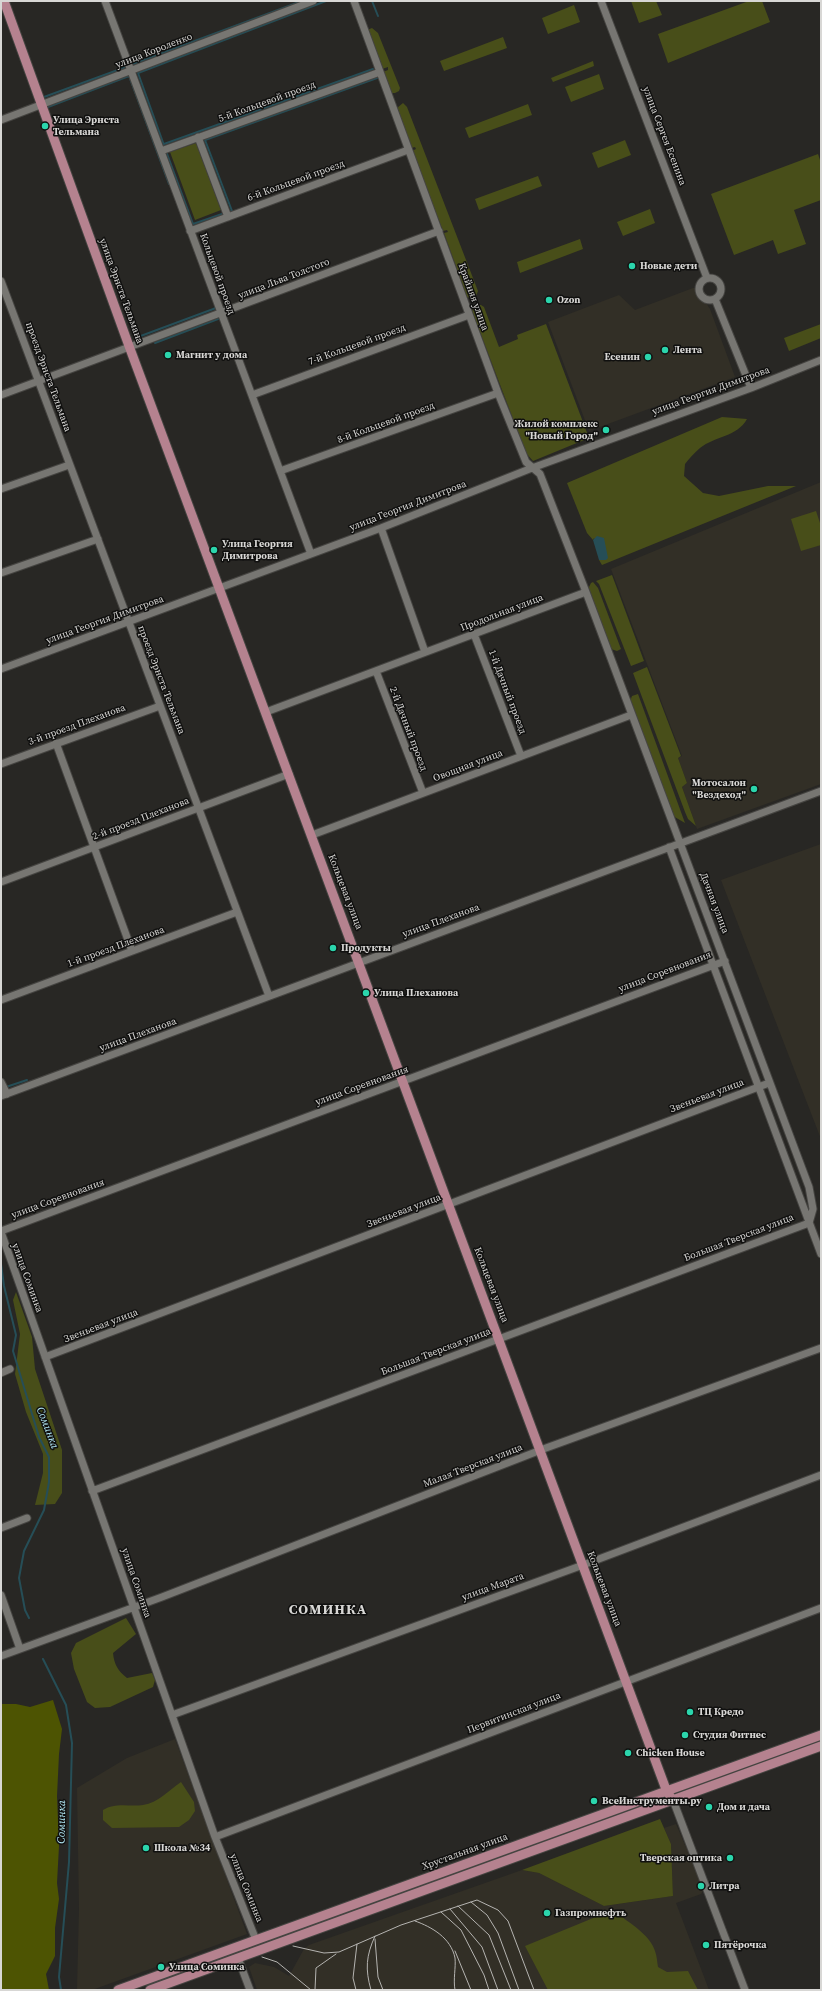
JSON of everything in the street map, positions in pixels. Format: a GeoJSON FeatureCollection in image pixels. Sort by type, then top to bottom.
{"type":"FeatureCollection","features":[{"type":"Feature","properties":{"kind":"main road","name":"улица Эрнста Тельмана"},"geometry":{"type":"LineString","coordinates":[[4,1],[129,346],[220,588]]}},
{"type":"Feature","properties":{"kind":"main road","name":"Кольцевая улица"},"geometry":{"type":"LineString","coordinates":[[220,588],[667,1792],[673,1800]]}},
{"type":"Feature","properties":{"kind":"main road","name":"Хрустальная улица"},"geometry":{"type":"LineString","coordinates":[[118,1990],[821,1735]]}},
{"type":"Feature","properties":{"kind":"main road"},"geometry":{"type":"LineString","coordinates":[[150,1990],[821,1746]]}},
{"type":"Feature","properties":{"kind":"main road"},"geometry":{"type":"LineString","coordinates":[[256,1940],[260,1950]]}},
{"type":"Feature","properties":{"kind":"main road"},"geometry":{"type":"LineString","coordinates":[[234,1948],[238,1958]]}},
{"type":"Feature","properties":{"kind":"street","name":"Кольцевой проезд"},"geometry":{"type":"LineString","coordinates":[[105,1],[311,554]]}},
{"type":"Feature","properties":{"kind":"street","name":"улица Короленко"},"geometry":{"type":"LineString","coordinates":[[1,120],[313,1]]}},
{"type":"Feature","properties":{"kind":"street","name":"Крайняя улица"},"geometry":{"type":"LineString","coordinates":[[354,1],[498,393],[526,462],[540,474],[586,592]]}},
{"type":"Feature","properties":{"kind":"street","name":"улица Сергея Есенина"},"geometry":{"type":"LineString","coordinates":[[601,1],[707,278]]}},
{"type":"Feature","properties":{"kind":"street","name":"5-й Кольцевой проезд"},"geometry":{"type":"LineString","coordinates":[[161,151],[380,72]]}},
{"type":"Feature","properties":{"kind":"street"},"geometry":{"type":"LineString","coordinates":[[198,137],[228,217]]}},
{"type":"Feature","properties":{"kind":"street","name":"6-й Кольцевой проезд"},"geometry":{"type":"LineString","coordinates":[[190,231],[408,150]]}},
{"type":"Feature","properties":{"kind":"street","name":"улица Льва Толстого"},"geometry":{"type":"LineString","coordinates":[[1,395],[129,346],[221,314],[439,231]]}},
{"type":"Feature","properties":{"kind":"street"},"geometry":{"type":"LineString","coordinates":[[707,278],[717,280],[720,285],[721,292],[715,299],[708,300],[700,294],[700,284],[707,278]]}},
{"type":"Feature","properties":{"kind":"street","name":"проезд Эрнста Тельмана"},"geometry":{"type":"LineString","coordinates":[[1,281],[269,996]]}},
{"type":"Feature","properties":{"kind":"street"},"geometry":{"type":"LineString","coordinates":[[715,299],[751,388]]}},
{"type":"Feature","properties":{"kind":"street","name":"7-й Кольцевой проезд"},"geometry":{"type":"LineString","coordinates":[[252,395],[469,314]]}},
{"type":"Feature","properties":{"kind":"street","name":"улица Георгия Димитрова"},"geometry":{"type":"LineString","coordinates":[[1,669],[381,528],[532,468],[751,388],[821,360]]}},
{"type":"Feature","properties":{"kind":"street","name":"8-й Кольцевой проезд"},"geometry":{"type":"LineString","coordinates":[[280,471],[498,393]]}},
{"type":"Feature","properties":{"kind":"street"},"geometry":{"type":"LineString","coordinates":[[1,489],[69,465]]}},
{"type":"Feature","properties":{"kind":"street"},"geometry":{"type":"LineString","coordinates":[[381,528],[425,652]]}},
{"type":"Feature","properties":{"kind":"street"},"geometry":{"type":"LineString","coordinates":[[1,573],[98,539]]}},
{"type":"Feature","properties":{"kind":"street","name":"Продольная улица"},"geometry":{"type":"LineString","coordinates":[[266,712],[586,592]]}},
{"type":"Feature","properties":{"kind":"street","name":"Дачная улица"},"geometry":{"type":"LineString","coordinates":[[586,592],[809,1187],[813,1209],[809,1223]]}},
{"type":"Feature","properties":{"kind":"street","name":"1-й Дачный проезд"},"geometry":{"type":"LineString","coordinates":[[474,634],[522,756]]}},
{"type":"Feature","properties":{"kind":"street","name":"2-й Дачный проезд"},"geometry":{"type":"LineString","coordinates":[[376,671],[423,794]]}},
{"type":"Feature","properties":{"kind":"street","name":"3-й проезд Плеханова"},"geometry":{"type":"LineString","coordinates":[[1,764],[160,706]]}},
{"type":"Feature","properties":{"kind":"street","name":"Овощная улица"},"geometry":{"type":"LineString","coordinates":[[312,835],[631,715]]}},
{"type":"Feature","properties":{"kind":"street"},"geometry":{"type":"LineString","coordinates":[[56,743],[132,951]]}},
{"type":"Feature","properties":{"kind":"street","name":"2-й проезд Плеханова"},"geometry":{"type":"LineString","coordinates":[[1,882],[289,774]]}},
{"type":"Feature","properties":{"kind":"street","name":"улица Плеханова"},"geometry":{"type":"LineString","coordinates":[[4,1095],[821,791]]}},
{"type":"Feature","properties":{"kind":"street"},"geometry":{"type":"LineString","coordinates":[[669,847],[821,1254]]}},
{"type":"Feature","properties":{"kind":"street","name":"1-й проезд Плеханова"},"geometry":{"type":"LineString","coordinates":[[1,1000],[237,912]]}},
{"type":"Feature","properties":{"kind":"street","name":"улица Соревнования"},"geometry":{"type":"LineString","coordinates":[[3,1231],[725,961]]}},
{"type":"Feature","properties":{"kind":"street"},"geometry":{"type":"LineString","coordinates":[[1,1082],[4,1095]]}},
{"type":"Feature","properties":{"kind":"street","name":"Звеньевая улица"},"geometry":{"type":"LineString","coordinates":[[45,1357],[769,1083]]}},
{"type":"Feature","properties":{"kind":"street","name":"Большая Тверская улица"},"geometry":{"type":"LineString","coordinates":[[92,1491],[809,1223]]}},
{"type":"Feature","properties":{"kind":"street","name":"улица Соминка"},"geometry":{"type":"LineString","coordinates":[[3,1231],[45,1357],[133,1608],[215,1837],[256,1940]]}},
{"type":"Feature","properties":{"kind":"street","name":"Малая Тверская улица"},"geometry":{"type":"LineString","coordinates":[[1,1656],[133,1608],[541,1450],[821,1348]]}},
{"type":"Feature","properties":{"kind":"street"},"geometry":{"type":"LineString","coordinates":[[1,1373],[10,1369]]}},
{"type":"Feature","properties":{"kind":"street","name":"улица Марата"},"geometry":{"type":"LineString","coordinates":[[172,1716],[583,1565],[821,1475]]}},
{"type":"Feature","properties":{"kind":"street"},"geometry":{"type":"LineString","coordinates":[[1,1528],[28,1518]]}},
{"type":"Feature","properties":{"kind":"street"},"geometry":{"type":"LineString","coordinates":[[1,1595],[20,1649]]}},
{"type":"Feature","properties":{"kind":"street","name":"Первитинская улица"},"geometry":{"type":"LineString","coordinates":[[215,1837],[821,1608]]}},
{"type":"Feature","properties":{"kind":"street","name":"Кольцевая улица"},"geometry":{"type":"LineString","coordinates":[[673,1800],[745,1990]]}},
{"type":"Feature","properties":{"kind":"street"},"geometry":{"type":"LineString","coordinates":[[238,1958],[250,1990]]}},
{"type":"Feature","properties":{"kind":"shaded area"},"geometry":{"type":"Polygon","coordinates":[[[696,288],[710,309],[735,377],[589,431],[548,322],[619,295],[635,310],[696,288]]]}},
{"type":"Feature","properties":{"kind":"shaded area"},"geometry":{"type":"Polygon","coordinates":[[[821,482],[821,784],[697,829],[682,787],[687,783],[678,758],[682,756],[611,569],[821,482]]]}},
{"type":"Feature","properties":{"kind":"shaded area"},"geometry":{"type":"Polygon","coordinates":[[[821,844],[821,1139],[721,880],[821,844]]]}},
{"type":"Feature","properties":{"kind":"shaded area","name":"Школа №34"},"geometry":{"type":"Polygon","coordinates":[[[175,1739],[247,1934],[92,1990],[77,1990],[79,1908],[77,1788],[127,1758],[175,1739]]]}},
{"type":"Feature","properties":{"kind":"shaded area"},"geometry":{"type":"Polygon","coordinates":[[[676,1824],[704,1889],[701,1894],[676,1903],[709,1990],[257,1990],[249,1967],[255,1963],[274,1967],[289,1976],[304,1949],[309,1945],[522,1870],[539,1873],[604,1906],[673,1896],[671,1844],[664,1828],[676,1824]]]}},
{"type":"Feature","properties":{"kind":"green space"},"geometry":{"type":"Polygon","coordinates":[[[631,1],[656,1],[662,15],[639,23],[631,1]]]}},
{"type":"Feature","properties":{"kind":"green space"},"geometry":{"type":"Polygon","coordinates":[[[749,1],[762,1],[770,22],[668,63],[658,34],[749,1]]]}},
{"type":"Feature","properties":{"kind":"green space"},"geometry":{"type":"Polygon","coordinates":[[[574,5],[580,22],[548,34],[542,18],[574,5]]]}},
{"type":"Feature","properties":{"kind":"green space"},"geometry":{"type":"Polygon","coordinates":[[[372,28],[378,33],[400,88],[399,91],[395,93],[391,93],[383,72],[388,70],[388,67],[382,69],[367,30],[372,28]]]}},
{"type":"Feature","properties":{"kind":"green space"},"geometry":{"type":"Polygon","coordinates":[[[503,37],[507,48],[444,71],[440,61],[503,37]]]}},
{"type":"Feature","properties":{"kind":"green space"},"geometry":{"type":"Polygon","coordinates":[[[593,61],[594,66],[553,82],[551,78],[593,61]]]}},
{"type":"Feature","properties":{"kind":"green space"},"geometry":{"type":"Polygon","coordinates":[[[599,74],[604,89],[571,102],[565,87],[599,74]]]}},
{"type":"Feature","properties":{"kind":"green space"},"geometry":{"type":"Polygon","coordinates":[[[403,103],[407,107],[478,291],[476,296],[471,298],[467,297],[444,233],[448,232],[447,230],[443,231],[412,151],[416,149],[415,147],[411,148],[397,108],[403,103]]]}},
{"type":"Feature","properties":{"kind":"green space"},"geometry":{"type":"Polygon","coordinates":[[[528,104],[532,115],[469,138],[465,128],[528,104]]]}},
{"type":"Feature","properties":{"kind":"green space"},"geometry":{"type":"Polygon","coordinates":[[[625,140],[631,155],[598,168],[592,153],[625,140]]]}},
{"type":"Feature","properties":{"kind":"green space"},"geometry":{"type":"Polygon","coordinates":[[[196,143],[221,210],[195,220],[170,152],[196,143]]]}},
{"type":"Feature","properties":{"kind":"green space"},"geometry":{"type":"Polygon","coordinates":[[[818,154],[821,163],[821,200],[794,210],[806,244],[778,254],[773,240],[734,255],[711,194],[818,154]]]}},
{"type":"Feature","properties":{"kind":"green space"},"geometry":{"type":"Polygon","coordinates":[[[538,176],[542,186],[479,210],[475,199],[538,176]]]}},
{"type":"Feature","properties":{"kind":"green space"},"geometry":{"type":"Polygon","coordinates":[[[650,209],[655,223],[623,236],[617,222],[650,209]]]}},
{"type":"Feature","properties":{"kind":"green space"},"geometry":{"type":"Polygon","coordinates":[[[580,239],[583,249],[520,273],[517,262],[580,239]]]}},
{"type":"Feature","properties":{"kind":"green space"},"geometry":{"type":"Polygon","coordinates":[[[476,305],[481,305],[484,307],[499,347],[518,339],[517,335],[546,324],[589,438],[533,461],[526,453],[472,311],[476,305]]]}},
{"type":"Feature","properties":{"kind":"green space"},"geometry":{"type":"Polygon","coordinates":[[[821,324],[821,338],[789,351],[784,338],[821,324]]]}},
{"type":"Feature","properties":{"kind":"green space"},"geometry":{"type":"Polygon","coordinates":[[[722,417],[747,419],[743,425],[732,433],[706,444],[698,450],[685,464],[684,476],[703,493],[719,496],[768,486],[796,486],[602,565],[599,560],[606,560],[594,538],[593,540],[587,533],[567,483],[722,417]]]}},
{"type":"Feature","properties":{"kind":"green space"},"geometry":{"type":"Polygon","coordinates":[[[816,511],[821,526],[821,545],[801,551],[791,519],[816,511]]]}},
{"type":"Feature","properties":{"kind":"green space"},"geometry":{"type":"Polygon","coordinates":[[[612,575],[644,661],[631,666],[599,584],[596,581],[612,575]]]}},
{"type":"Feature","properties":{"kind":"green space"},"geometry":{"type":"Polygon","coordinates":[[[593,582],[598,588],[621,649],[617,651],[611,649],[588,589],[593,582]]]}},
{"type":"Feature","properties":{"kind":"green space"},"geometry":{"type":"Polygon","coordinates":[[[647,667],[681,756],[678,758],[687,783],[682,787],[696,826],[688,819],[685,812],[633,673],[647,667]]]}},
{"type":"Feature","properties":{"kind":"green space"},"geometry":{"type":"Polygon","coordinates":[[[638,694],[685,823],[673,816],[630,701],[632,696],[638,694]]]}},
{"type":"Feature","properties":{"kind":"green space"},"geometry":{"type":"Polygon","coordinates":[[[16,1292],[32,1337],[35,1369],[62,1450],[62,1493],[55,1504],[35,1505],[43,1473],[43,1454],[26,1412],[15,1374],[20,1334],[13,1300],[16,1292]]]}},
{"type":"Feature","properties":{"kind":"green space"},"geometry":{"type":"Polygon","coordinates":[[[126,1618],[136,1634],[113,1653],[115,1664],[121,1673],[127,1678],[152,1673],[155,1680],[153,1687],[110,1707],[95,1708],[87,1702],[74,1669],[71,1653],[76,1643],[126,1618]]]}},
{"type":"Feature","properties":{"kind":"green space"},"geometry":{"type":"Polygon","coordinates":[[[53,1700],[62,1729],[57,1796],[59,1846],[57,1883],[59,1899],[55,1928],[55,1956],[46,1974],[49,1990],[1,1990],[1,1704],[16,1704],[30,1707],[53,1700]]]}},
{"type":"Feature","properties":{"kind":"green space"},"geometry":{"type":"Polygon","coordinates":[[[181,1782],[194,1802],[195,1811],[189,1820],[179,1827],[112,1828],[103,1820],[103,1810],[118,1805],[143,1805],[154,1802],[181,1782]]]}},
{"type":"Feature","properties":{"kind":"green space"},"geometry":{"type":"Polygon","coordinates":[[[660,1819],[671,1844],[673,1896],[604,1906],[539,1873],[522,1870],[660,1819]]]}},
{"type":"Feature","properties":{"kind":"green space"},"geometry":{"type":"Polygon","coordinates":[[[616,1913],[639,1930],[653,1945],[658,1967],[667,1972],[688,1971],[698,1990],[548,1990],[525,1946],[603,1914],[616,1913]]]}},
{"type":"Feature","properties":{"kind":"water"},"geometry":{"type":"Polygon","coordinates":[[[597,536],[604,538],[608,558],[606,560],[599,560],[593,540],[597,536]]]}},
{"type":"Feature","properties":{"kind":"waterway"},"geometry":{"type":"LineString","coordinates":[[133,64],[302,1]]}},
{"type":"Feature","properties":{"kind":"waterway"},"geometry":{"type":"LineString","coordinates":[[165,148],[138,73],[326,1]]}},
{"type":"Feature","properties":{"kind":"waterway"},"geometry":{"type":"LineString","coordinates":[[372,1],[378,16]]}},
{"type":"Feature","properties":{"kind":"waterway"},"geometry":{"type":"LineString","coordinates":[[44,97],[126,67]]}},
{"type":"Feature","properties":{"kind":"waterway"},"geometry":{"type":"LineString","coordinates":[[164,144],[373,69]]}},
{"type":"Feature","properties":{"kind":"waterway"},"geometry":{"type":"LineString","coordinates":[[48,107],[129,76],[169,184]]}},
{"type":"Feature","properties":{"kind":"waterway"},"geometry":{"type":"LineString","coordinates":[[228,212],[232,211],[205,140],[377,78]]}},
{"type":"Feature","properties":{"kind":"waterway"},"geometry":{"type":"LineString","coordinates":[[166,151],[193,224],[225,213]]}},
{"type":"Feature","properties":{"kind":"waterway"},"geometry":{"type":"LineString","coordinates":[[138,337],[216,308],[215,306]]}},
{"type":"Feature","properties":{"kind":"waterway"},"geometry":{"type":"LineString","coordinates":[[155,343],[218,319]]}},
{"type":"Feature","properties":{"kind":"waterway"},"geometry":{"type":"LineString","coordinates":[[6,1087],[27,1080]]}},
{"type":"Feature","properties":{"kind":"waterway","name":"Соминка"},"geometry":{"type":"LineString","coordinates":[[1,1264],[4,1286],[16,1335],[13,1351],[39,1437],[49,1457],[49,1482],[44,1510],[24,1551],[19,1578],[25,1610],[29,1618]]}},
{"type":"Feature","properties":{"kind":"waterway","name":"Соминка"},"geometry":{"type":"LineString","coordinates":[[43,1659],[66,1705],[72,1743],[69,1862],[59,1977],[61,1990]]}},
{"type":"Feature","properties":{"kind":"tram line"},"geometry":{"type":"LineString","coordinates":[[293,1946],[324,1953],[339,1952],[401,1925],[477,1900],[498,1910],[508,1921],[534,1990]]}},
{"type":"Feature","properties":{"kind":"tram line"},"geometry":{"type":"LineString","coordinates":[[471,1902],[487,1915],[498,1933],[519,1990]]}},
{"type":"Feature","properties":{"kind":"tram line"},"geometry":{"type":"LineString","coordinates":[[458,1906],[489,1935],[511,1990]]}},
{"type":"Feature","properties":{"kind":"tram line"},"geometry":{"type":"LineString","coordinates":[[450,1909],[482,1947],[498,1990]]}},
{"type":"Feature","properties":{"kind":"tram line"},"geometry":{"type":"LineString","coordinates":[[441,1912],[461,1930],[484,1975],[489,1990]]}},
{"type":"Feature","properties":{"kind":"tram line"},"geometry":{"type":"LineString","coordinates":[[415,1921],[428,1926],[440,1934],[453,1951],[455,1958],[455,1990]]}},
{"type":"Feature","properties":{"kind":"tram line"},"geometry":{"type":"LineString","coordinates":[[371,1990],[367,1963],[375,1936]]}},
{"type":"Feature","properties":{"kind":"tram line"},"geometry":{"type":"LineString","coordinates":[[375,1939],[378,1977],[383,1990]]}},
{"type":"Feature","properties":{"kind":"tram line"},"geometry":{"type":"LineString","coordinates":[[356,1990],[353,1978],[357,1944]]}},
{"type":"Feature","properties":{"kind":"tram line"},"geometry":{"type":"LineString","coordinates":[[455,1951],[471,1990]]}},
{"type":"Feature","properties":{"kind":"tram line"},"geometry":{"type":"LineString","coordinates":[[315,1990],[316,1968],[336,1954]]}},
{"type":"Feature","properties":{"kind":"tram line"},"geometry":{"type":"LineString","coordinates":[[262,1957],[277,1962],[311,1990]]}},
{"type":"Feature","properties":{"kind":"place","name":"Улица Эрнста Тельмана"},"geometry":{"type":"Point","coordinates":[45,126]}},
{"type":"Feature","properties":{"kind":"place","name":"Новые дети"},"geometry":{"type":"Point","coordinates":[632,266]}},
{"type":"Feature","properties":{"kind":"place","name":"Ozon"},"geometry":{"type":"Point","coordinates":[549,300]}},
{"type":"Feature","properties":{"kind":"place","name":"Лента"},"geometry":{"type":"Point","coordinates":[665,350]}},
{"type":"Feature","properties":{"kind":"place","name":"Магнит у дома"},"geometry":{"type":"Point","coordinates":[168,355]}},
{"type":"Feature","properties":{"kind":"place","name":"Есенин"},"geometry":{"type":"Point","coordinates":[648,357]}},
{"type":"Feature","properties":{"kind":"place","name":"Жилой комплекс \"Новый Город\""},"geometry":{"type":"Point","coordinates":[606,430]}},
{"type":"Feature","properties":{"kind":"place","name":"Улица Георгия Димитрова"},"geometry":{"type":"Point","coordinates":[214,550]}},
{"type":"Feature","properties":{"kind":"place","name":"Мотосалон \"Вездеход\""},"geometry":{"type":"Point","coordinates":[754,789]}},
{"type":"Feature","properties":{"kind":"place","name":"Продукты"},"geometry":{"type":"Point","coordinates":[333,948]}},
{"type":"Feature","properties":{"kind":"place","name":"Улица Плеханова"},"geometry":{"type":"Point","coordinates":[366,993]}},
{"type":"Feature","properties":{"kind":"place","name":"ТЦ Кредо"},"geometry":{"type":"Point","coordinates":[690,1712]}},
{"type":"Feature","properties":{"kind":"place","name":"Студия Фитнес"},"geometry":{"type":"Point","coordinates":[685,1735]}},
{"type":"Feature","properties":{"kind":"place","name":"Chicken House"},"geometry":{"type":"Point","coordinates":[628,1753]}},
{"type":"Feature","properties":{"kind":"place","name":"ВсеИнструменты.ру"},"geometry":{"type":"Point","coordinates":[594,1801]}},
{"type":"Feature","properties":{"kind":"place","name":"Дом и дача"},"geometry":{"type":"Point","coordinates":[709,1807]}},
{"type":"Feature","properties":{"kind":"place","name":"Школа №34"},"geometry":{"type":"Point","coordinates":[146,1848]}},
{"type":"Feature","properties":{"kind":"place","name":"Тверская оптика"},"geometry":{"type":"Point","coordinates":[730,1858]}},
{"type":"Feature","properties":{"kind":"place","name":"Литра"},"geometry":{"type":"Point","coordinates":[701,1886]}},
{"type":"Feature","properties":{"kind":"place","name":"Газпромнефть"},"geometry":{"type":"Point","coordinates":[547,1913]}},
{"type":"Feature","properties":{"kind":"place","name":"Пятёрочка"},"geometry":{"type":"Point","coordinates":[706,1945]}},
{"type":"Feature","properties":{"kind":"place","name":"Улица Соминка"},"geometry":{"type":"Point","coordinates":[161,1967]}},
{"type":"Feature","properties":{"kind":"district","name":"СОМИНКА"},"geometry":{"type":"Point","coordinates":[328,1610]}}]}
